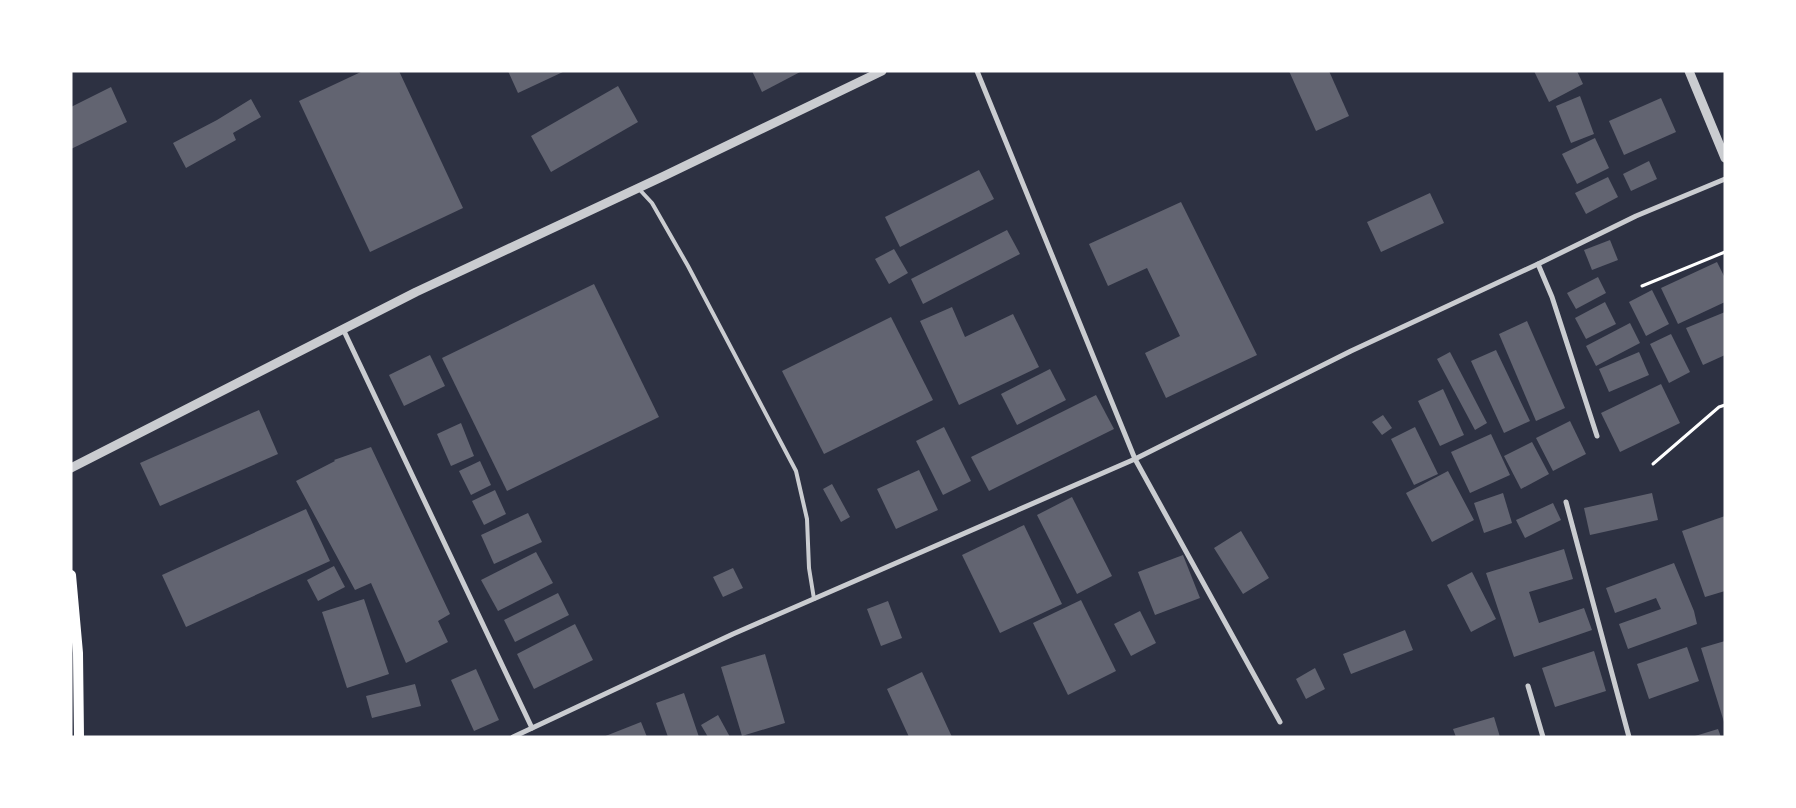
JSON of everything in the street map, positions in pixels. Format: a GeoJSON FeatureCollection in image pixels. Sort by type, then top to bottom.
{"type":"FeatureCollection","features":[{"type":"Feature","properties":{"kind":"main road"},"geometry":{"type":"LineString","coordinates":[[71,575],[78,653],[79,737]]}},
{"type":"Feature","properties":{"kind":"street"},"geometry":{"type":"LineString","coordinates":[[71,468],[432,284],[882,71]]}},
{"type":"Feature","properties":{"kind":"street"},"geometry":{"type":"LineString","coordinates":[[977,71],[1135,459],[1280,722]]}},
{"type":"Feature","properties":{"kind":"street"},"geometry":{"type":"LineString","coordinates":[[1689,71],[1725,158]]}},
{"type":"Feature","properties":{"kind":"street"},"geometry":{"type":"LineString","coordinates":[[512,737],[733,634],[1135,459],[1351,351],[1636,216],[1725,179]]}},
{"type":"Feature","properties":{"kind":"street"},"geometry":{"type":"LineString","coordinates":[[1538,264],[1552,297],[1598,436]]}},
{"type":"Feature","properties":{"kind":"street"},"geometry":{"type":"LineString","coordinates":[[343,329],[532,728]]}},
{"type":"Feature","properties":{"kind":"street"},"geometry":{"type":"LineString","coordinates":[[1566,502],[1629,737]]}},
{"type":"Feature","properties":{"kind":"street"},"geometry":{"type":"LineString","coordinates":[[1528,686],[1543,737]]}},
{"type":"Feature","properties":{"kind":"lane"},"geometry":{"type":"LineString","coordinates":[[638,188],[652,203],[688,266],[796,471],[807,519],[809,568],[814,599]]}},
{"type":"Feature","properties":{"kind":"path"},"geometry":{"type":"LineString","coordinates":[[1642,286],[1725,252]]}},
{"type":"Feature","properties":{"kind":"path"},"geometry":{"type":"LineString","coordinates":[[1653,464],[1719,407],[1725,405]]}},
{"type":"Feature","properties":{"kind":"building"},"geometry":{"type":"Polygon","coordinates":[[[363,71],[399,71],[463,208],[370,252],[299,101],[363,71]]]}},
{"type":"Feature","properties":{"kind":"building"},"geometry":{"type":"Polygon","coordinates":[[[508,71],[565,71],[518,93],[508,71]]]}},
{"type":"Feature","properties":{"kind":"building"},"geometry":{"type":"Polygon","coordinates":[[[752,71],[802,71],[762,92],[752,71]]]}},
{"type":"Feature","properties":{"kind":"building"},"geometry":{"type":"Polygon","coordinates":[[[1289,71],[1329,71],[1349,116],[1316,131],[1289,71]]]}},
{"type":"Feature","properties":{"kind":"building"},"geometry":{"type":"Polygon","coordinates":[[[1534,71],[1577,71],[1583,84],[1549,102],[1534,71]]]}},
{"type":"Feature","properties":{"kind":"building"},"geometry":{"type":"Polygon","coordinates":[[[618,86],[638,122],[551,172],[531,136],[618,86]]]}},
{"type":"Feature","properties":{"kind":"building"},"geometry":{"type":"Polygon","coordinates":[[[111,87],[127,122],[71,149],[71,107],[111,87]]]}},
{"type":"Feature","properties":{"kind":"building"},"geometry":{"type":"Polygon","coordinates":[[[1580,96],[1594,134],[1571,143],[1556,106],[1580,96]]]}},
{"type":"Feature","properties":{"kind":"building"},"geometry":{"type":"Polygon","coordinates":[[[1661,98],[1676,132],[1624,155],[1609,121],[1661,98]]]}},
{"type":"Feature","properties":{"kind":"building"},"geometry":{"type":"Polygon","coordinates":[[[251,99],[261,117],[233,133],[236,140],[186,168],[173,143],[217,120],[251,99]]]}},
{"type":"Feature","properties":{"kind":"building"},"geometry":{"type":"Polygon","coordinates":[[[1595,138],[1609,168],[1577,184],[1562,154],[1595,138]]]}},
{"type":"Feature","properties":{"kind":"building"},"geometry":{"type":"Polygon","coordinates":[[[1649,161],[1657,179],[1631,191],[1623,174],[1649,161]]]}},
{"type":"Feature","properties":{"kind":"building"},"geometry":{"type":"Polygon","coordinates":[[[979,170],[994,199],[900,247],[885,217],[979,170]]]}},
{"type":"Feature","properties":{"kind":"building"},"geometry":{"type":"Polygon","coordinates":[[[1608,177],[1618,197],[1586,214],[1575,193],[1608,177]]]}},
{"type":"Feature","properties":{"kind":"building"},"geometry":{"type":"Polygon","coordinates":[[[1430,193],[1444,223],[1381,252],[1367,222],[1430,193]]]}},
{"type":"Feature","properties":{"kind":"building"},"geometry":{"type":"Polygon","coordinates":[[[1181,202],[1257,355],[1166,398],[1145,353],[1180,336],[1147,268],[1108,286],[1089,244],[1181,202]]]}},
{"type":"Feature","properties":{"kind":"building"},"geometry":{"type":"Polygon","coordinates":[[[1007,230],[1020,254],[923,304],[911,279],[1007,230]]]}},
{"type":"Feature","properties":{"kind":"building"},"geometry":{"type":"Polygon","coordinates":[[[1610,240],[1618,260],[1592,270],[1584,250],[1610,240]]]}},
{"type":"Feature","properties":{"kind":"building"},"geometry":{"type":"Polygon","coordinates":[[[894,249],[908,273],[889,284],[875,259],[894,249]]]}},
{"type":"Feature","properties":{"kind":"building"},"geometry":{"type":"Polygon","coordinates":[[[1717,262],[1725,278],[1725,302],[1678,324],[1661,288],[1717,262]]]}},
{"type":"Feature","properties":{"kind":"building"},"geometry":{"type":"Polygon","coordinates":[[[1598,277],[1606,293],[1576,309],[1567,293],[1598,277]]]}},
{"type":"Feature","properties":{"kind":"building"},"geometry":{"type":"Polygon","coordinates":[[[594,284],[659,417],[507,491],[442,358],[594,284]]]}},
{"type":"Feature","properties":{"kind":"building"},"geometry":{"type":"Polygon","coordinates":[[[1652,290],[1669,324],[1646,336],[1629,302],[1652,290]]]}},
{"type":"Feature","properties":{"kind":"building"},"geometry":{"type":"Polygon","coordinates":[[[1605,302],[1616,324],[1586,339],[1575,318],[1605,302]]]}},
{"type":"Feature","properties":{"kind":"building"},"geometry":{"type":"Polygon","coordinates":[[[952,307],[965,337],[1013,314],[1039,367],[959,405],[920,321],[952,307]]]}},
{"type":"Feature","properties":{"kind":"building"},"geometry":{"type":"Polygon","coordinates":[[[1725,312],[1725,355],[1703,365],[1686,328],[1725,312]]]}},
{"type":"Feature","properties":{"kind":"building"},"geometry":{"type":"Polygon","coordinates":[[[891,317],[933,400],[824,454],[782,371],[891,317]]]}},
{"type":"Feature","properties":{"kind":"building"},"geometry":{"type":"Polygon","coordinates":[[[1527,321],[1565,408],[1536,421],[1499,334],[1527,321]]]}},
{"type":"Feature","properties":{"kind":"building"},"geometry":{"type":"Polygon","coordinates":[[[1630,323],[1640,343],[1596,366],[1586,346],[1630,323]]]}},
{"type":"Feature","properties":{"kind":"building"},"geometry":{"type":"Polygon","coordinates":[[[1671,334],[1690,372],[1669,383],[1650,344],[1671,334]]]}},
{"type":"Feature","properties":{"kind":"building"},"geometry":{"type":"Polygon","coordinates":[[[1496,350],[1530,421],[1504,433],[1471,361],[1496,350]]]}},
{"type":"Feature","properties":{"kind":"building"},"geometry":{"type":"Polygon","coordinates":[[[1450,352],[1487,423],[1475,430],[1437,359],[1450,352]]]}},
{"type":"Feature","properties":{"kind":"building"},"geometry":{"type":"Polygon","coordinates":[[[1639,352],[1649,375],[1609,392],[1599,369],[1639,352]]]}},
{"type":"Feature","properties":{"kind":"building"},"geometry":{"type":"Polygon","coordinates":[[[430,355],[445,386],[404,406],[389,375],[430,355]]]}},
{"type":"Feature","properties":{"kind":"building"},"geometry":{"type":"Polygon","coordinates":[[[1050,369],[1066,400],[1017,425],[1001,394],[1050,369]]]}},
{"type":"Feature","properties":{"kind":"building"},"geometry":{"type":"Polygon","coordinates":[[[1661,384],[1680,423],[1620,452],[1601,413],[1661,384]]]}},
{"type":"Feature","properties":{"kind":"building"},"geometry":{"type":"Polygon","coordinates":[[[1443,389],[1464,435],[1440,446],[1418,401],[1443,389]]]}},
{"type":"Feature","properties":{"kind":"building"},"geometry":{"type":"Polygon","coordinates":[[[1096,395],[1114,429],[989,491],[971,457],[1096,395]]]}},
{"type":"Feature","properties":{"kind":"building"},"geometry":{"type":"Polygon","coordinates":[[[259,410],[278,454],[160,506],[140,463],[259,410]]]}},
{"type":"Feature","properties":{"kind":"building"},"geometry":{"type":"Polygon","coordinates":[[[1383,415],[1392,428],[1382,435],[1372,422],[1383,415]]]}},
{"type":"Feature","properties":{"kind":"building"},"geometry":{"type":"Polygon","coordinates":[[[1570,421],[1586,454],[1553,471],[1536,438],[1570,421]]]}},
{"type":"Feature","properties":{"kind":"building"},"geometry":{"type":"Polygon","coordinates":[[[461,423],[474,456],[451,466],[437,434],[461,423]]]}},
{"type":"Feature","properties":{"kind":"building"},"geometry":{"type":"Polygon","coordinates":[[[944,427],[971,481],[943,495],[916,441],[944,427]]]}},
{"type":"Feature","properties":{"kind":"building"},"geometry":{"type":"Polygon","coordinates":[[[1415,427],[1438,474],[1414,485],[1391,439],[1415,427]]]}},
{"type":"Feature","properties":{"kind":"building"},"geometry":{"type":"Polygon","coordinates":[[[1491,434],[1510,475],[1470,493],[1451,452],[1491,434]]]}},
{"type":"Feature","properties":{"kind":"building"},"geometry":{"type":"Polygon","coordinates":[[[1532,442],[1549,474],[1521,489],[1504,456],[1532,442]]]}},
{"type":"Feature","properties":{"kind":"building"},"geometry":{"type":"Polygon","coordinates":[[[371,447],[450,614],[438,621],[448,642],[406,663],[371,583],[355,590],[296,481],[334,460],[371,447]]]}},
{"type":"Feature","properties":{"kind":"building"},"geometry":{"type":"Polygon","coordinates":[[[480,461],[491,485],[471,495],[459,471],[480,461]]]}},
{"type":"Feature","properties":{"kind":"building"},"geometry":{"type":"Polygon","coordinates":[[[919,470],[938,510],[896,529],[877,489],[919,470]]]}},
{"type":"Feature","properties":{"kind":"building"},"geometry":{"type":"Polygon","coordinates":[[[1448,471],[1474,520],[1432,542],[1406,493],[1448,471]]]}},
{"type":"Feature","properties":{"kind":"building"},"geometry":{"type":"Polygon","coordinates":[[[832,484],[850,517],[841,522],[823,489],[832,484]]]}},
{"type":"Feature","properties":{"kind":"building"},"geometry":{"type":"Polygon","coordinates":[[[495,490],[506,514],[484,525],[472,501],[495,490]]]}},
{"type":"Feature","properties":{"kind":"building"},"geometry":{"type":"Polygon","coordinates":[[[1503,493],[1512,523],[1484,533],[1474,503],[1503,493]]]}},
{"type":"Feature","properties":{"kind":"building"},"geometry":{"type":"Polygon","coordinates":[[[1652,493],[1658,520],[1590,535],[1584,508],[1652,493]]]}},
{"type":"Feature","properties":{"kind":"building"},"geometry":{"type":"Polygon","coordinates":[[[1072,497],[1112,576],[1077,594],[1037,515],[1072,497]]]}},
{"type":"Feature","properties":{"kind":"building"},"geometry":{"type":"Polygon","coordinates":[[[1553,503],[1561,520],[1525,538],[1516,520],[1553,503]]]}},
{"type":"Feature","properties":{"kind":"building"},"geometry":{"type":"Polygon","coordinates":[[[306,509],[330,561],[186,627],[162,575],[306,509]]]}},
{"type":"Feature","properties":{"kind":"building"},"geometry":{"type":"Polygon","coordinates":[[[528,513],[542,542],[494,564],[481,535],[528,513]]]}},
{"type":"Feature","properties":{"kind":"building"},"geometry":{"type":"Polygon","coordinates":[[[1725,516],[1725,591],[1705,597],[1682,531],[1725,516]]]}},
{"type":"Feature","properties":{"kind":"building"},"geometry":{"type":"Polygon","coordinates":[[[1024,525],[1062,604],[1000,633],[962,555],[1024,525]]]}},
{"type":"Feature","properties":{"kind":"building"},"geometry":{"type":"Polygon","coordinates":[[[1241,531],[1269,578],[1243,594],[1214,548],[1241,531]]]}},
{"type":"Feature","properties":{"kind":"building"},"geometry":{"type":"Polygon","coordinates":[[[1564,549],[1573,579],[1529,592],[1539,623],[1584,608],[1592,630],[1514,657],[1486,573],[1564,549]]]}},
{"type":"Feature","properties":{"kind":"building"},"geometry":{"type":"Polygon","coordinates":[[[536,552],[553,583],[498,611],[481,580],[536,552]]]}},
{"type":"Feature","properties":{"kind":"building"},"geometry":{"type":"Polygon","coordinates":[[[1183,555],[1200,598],[1155,615],[1138,572],[1183,555]]]}},
{"type":"Feature","properties":{"kind":"building"},"geometry":{"type":"Polygon","coordinates":[[[1674,563],[1694,611],[1697,624],[1628,649],[1619,624],[1661,609],[1656,598],[1615,613],[1606,588],[1674,563]]]}},
{"type":"Feature","properties":{"kind":"building"},"geometry":{"type":"Polygon","coordinates":[[[334,566],[345,587],[318,601],[307,580],[334,566]]]}},
{"type":"Feature","properties":{"kind":"building"},"geometry":{"type":"Polygon","coordinates":[[[733,568],[743,588],[723,597],[713,577],[733,568]]]}},
{"type":"Feature","properties":{"kind":"building"},"geometry":{"type":"Polygon","coordinates":[[[1472,572],[1496,619],[1471,632],[1447,585],[1472,572]]]}},
{"type":"Feature","properties":{"kind":"building"},"geometry":{"type":"Polygon","coordinates":[[[558,593],[569,615],[515,642],[504,620],[558,593]]]}},
{"type":"Feature","properties":{"kind":"building"},"geometry":{"type":"Polygon","coordinates":[[[364,599],[389,674],[347,688],[322,612],[364,599]]]}},
{"type":"Feature","properties":{"kind":"building"},"geometry":{"type":"Polygon","coordinates":[[[1081,600],[1116,671],[1068,695],[1033,623],[1081,600]]]}},
{"type":"Feature","properties":{"kind":"building"},"geometry":{"type":"Polygon","coordinates":[[[888,601],[902,638],[881,646],[867,609],[888,601]]]}},
{"type":"Feature","properties":{"kind":"building"},"geometry":{"type":"Polygon","coordinates":[[[1140,611],[1156,643],[1131,656],[1114,624],[1140,611]]]}},
{"type":"Feature","properties":{"kind":"building"},"geometry":{"type":"Polygon","coordinates":[[[575,624],[593,660],[534,689],[517,654],[575,624]]]}},
{"type":"Feature","properties":{"kind":"building"},"geometry":{"type":"Polygon","coordinates":[[[1405,630],[1413,650],[1351,674],[1343,654],[1405,630]]]}},
{"type":"Feature","properties":{"kind":"building"},"geometry":{"type":"Polygon","coordinates":[[[1725,641],[1725,722],[1724,722],[1701,648],[1725,641]]]}},
{"type":"Feature","properties":{"kind":"building"},"geometry":{"type":"Polygon","coordinates":[[[1687,647],[1699,681],[1649,699],[1637,664],[1687,647]]]}},
{"type":"Feature","properties":{"kind":"building"},"geometry":{"type":"Polygon","coordinates":[[[1594,651],[1606,691],[1555,707],[1542,668],[1594,651]]]}},
{"type":"Feature","properties":{"kind":"building"},"geometry":{"type":"Polygon","coordinates":[[[765,654],[785,723],[742,736],[721,667],[765,654]]]}},
{"type":"Feature","properties":{"kind":"building"},"geometry":{"type":"Polygon","coordinates":[[[1315,668],[1325,689],[1306,699],[1296,679],[1315,668]]]}},
{"type":"Feature","properties":{"kind":"building"},"geometry":{"type":"Polygon","coordinates":[[[476,669],[499,720],[474,731],[451,680],[476,669]]]}},
{"type":"Feature","properties":{"kind":"building"},"geometry":{"type":"Polygon","coordinates":[[[922,672],[952,737],[909,737],[887,689],[922,672]]]}},
{"type":"Feature","properties":{"kind":"building"},"geometry":{"type":"Polygon","coordinates":[[[415,684],[421,706],[372,718],[366,696],[415,684]]]}},
{"type":"Feature","properties":{"kind":"building"},"geometry":{"type":"Polygon","coordinates":[[[684,693],[699,737],[668,737],[656,703],[684,693]]]}},
{"type":"Feature","properties":{"kind":"building"},"geometry":{"type":"Polygon","coordinates":[[[718,715],[730,737],[708,737],[701,725],[718,715]]]}},
{"type":"Feature","properties":{"kind":"building"},"geometry":{"type":"Polygon","coordinates":[[[1494,717],[1500,737],[1456,737],[1453,729],[1494,717]]]}},
{"type":"Feature","properties":{"kind":"building"},"geometry":{"type":"Polygon","coordinates":[[[641,722],[647,737],[603,737],[641,722]]]}},
{"type":"Feature","properties":{"kind":"building"},"geometry":{"type":"Polygon","coordinates":[[[1718,729],[1721,737],[1695,737],[1695,736],[1718,729]]]}}]}
